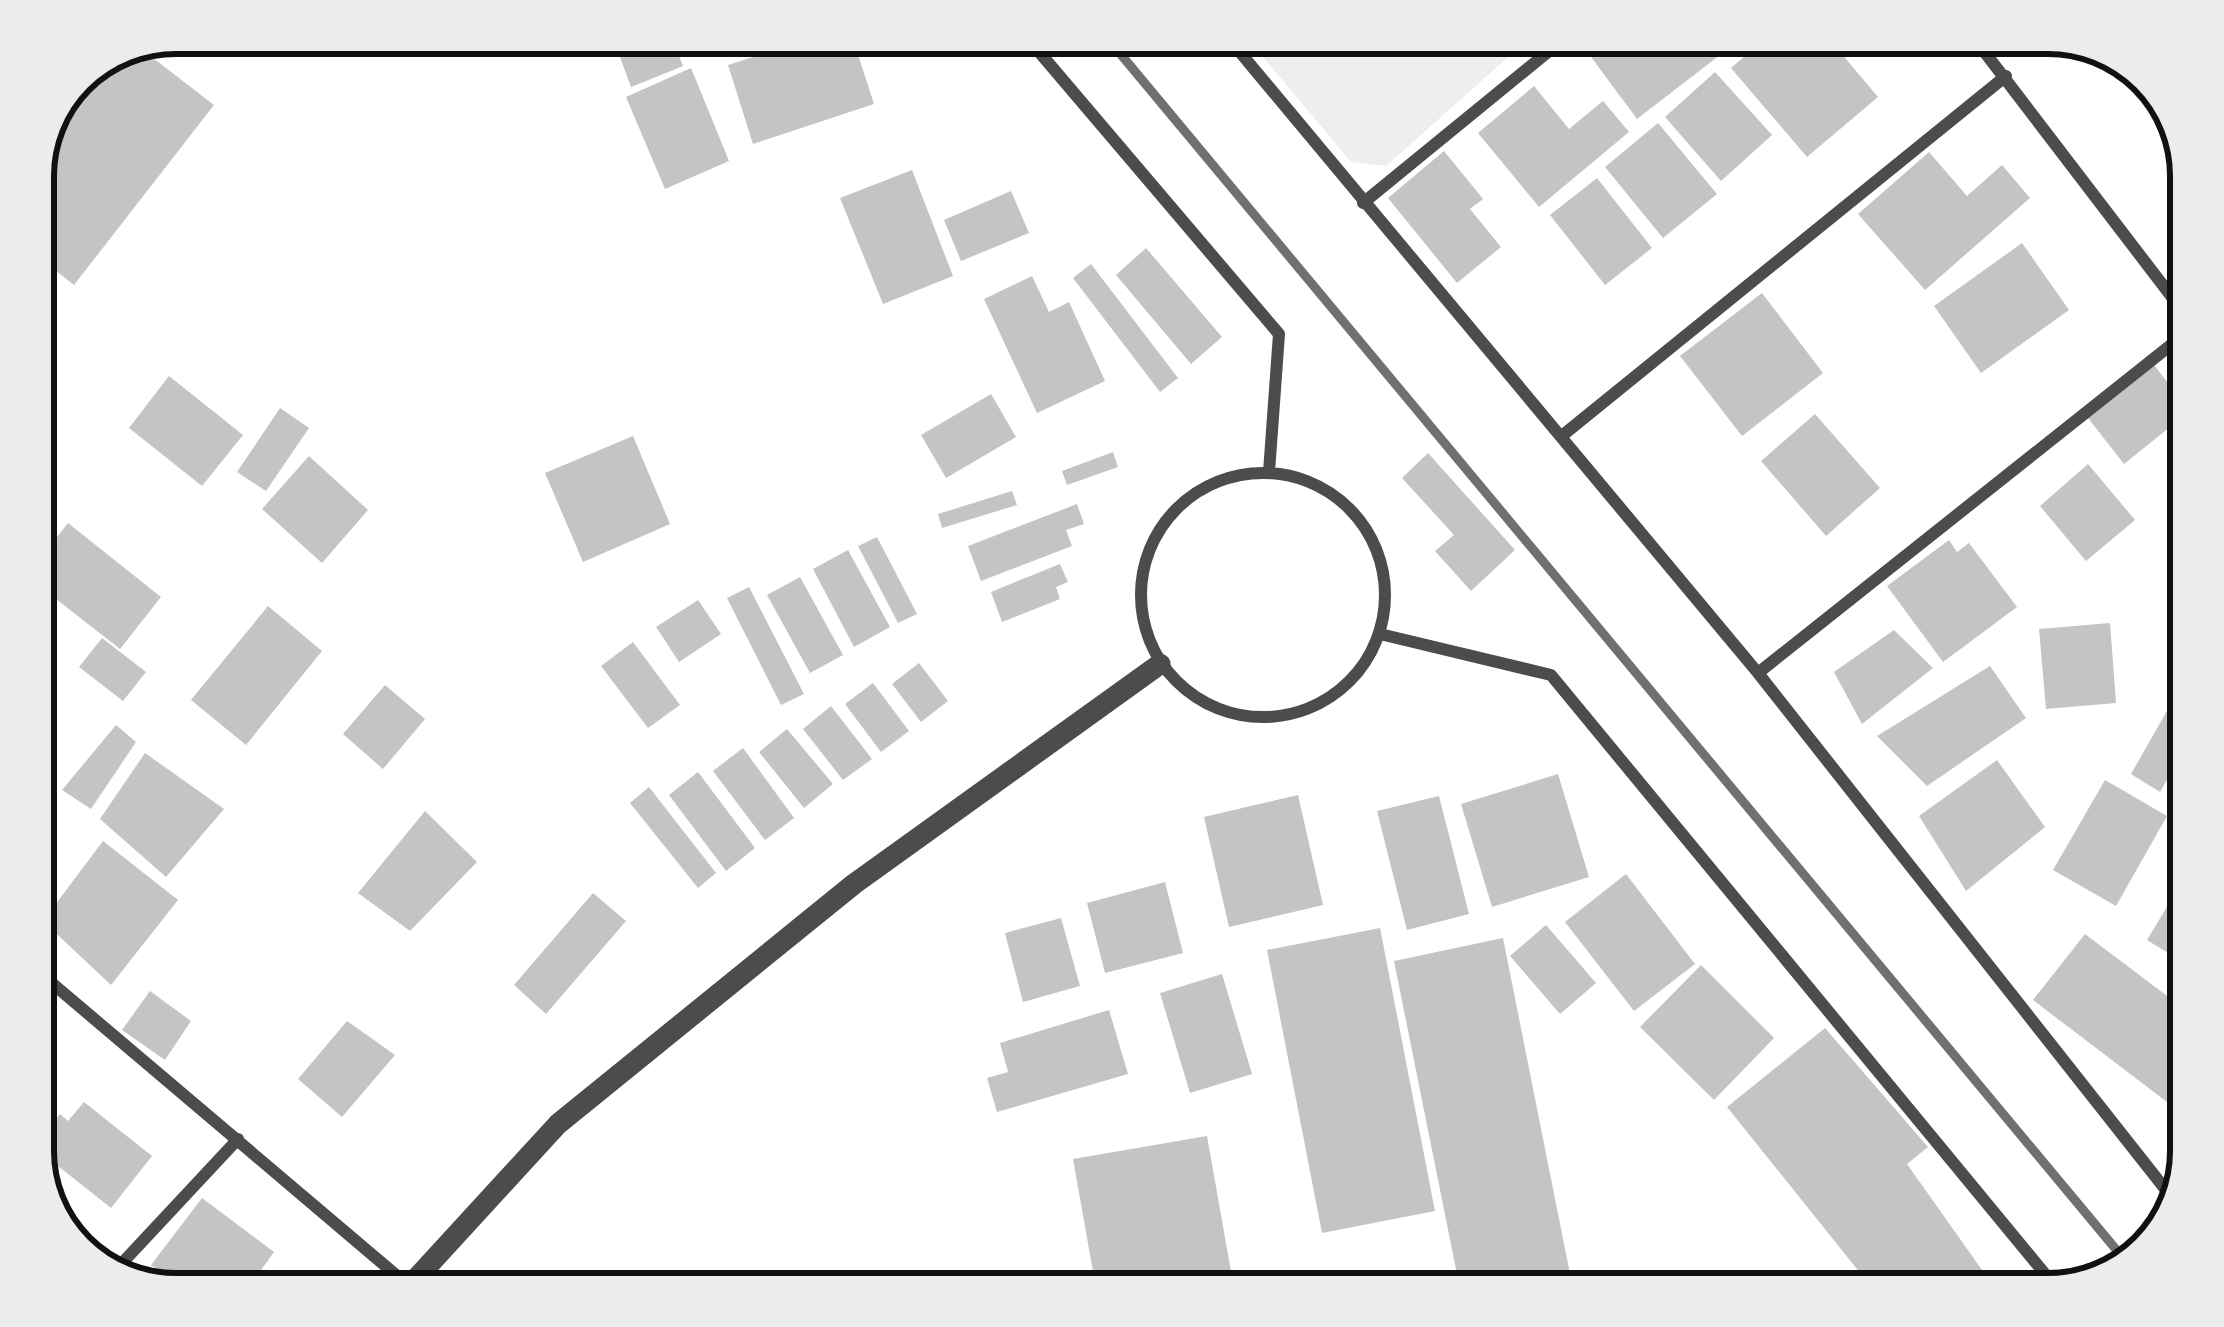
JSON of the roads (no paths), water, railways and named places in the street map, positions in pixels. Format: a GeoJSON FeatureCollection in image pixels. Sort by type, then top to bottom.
{"type":"FeatureCollection","features":[{"type":"Feature","properties":{"kind":"street"},"geometry":{"type":"LineString","coordinates":[[1040,54],[1279,334],[1269,472]]}},
{"type":"Feature","properties":{"kind":"street"},"geometry":{"type":"LineString","coordinates":[[1241,54],[1758,673],[2164,1188]]}},
{"type":"Feature","properties":{"kind":"street"},"geometry":{"type":"LineString","coordinates":[[1363,203],[1545,54]]}},
{"type":"Feature","properties":{"kind":"street"},"geometry":{"type":"LineString","coordinates":[[1988,54],[2170,297]]}},
{"type":"Feature","properties":{"kind":"street"},"geometry":{"type":"LineString","coordinates":[[1563,435],[2006,76]]}},
{"type":"Feature","properties":{"kind":"street"},"geometry":{"type":"LineString","coordinates":[[1758,673],[2170,342]]}},
{"type":"Feature","properties":{"kind":"street"},"geometry":{"type":"LineString","coordinates":[[1269,472],[1317,485],[1357,515],[1376,543],[1385,575],[1380,634],[1358,675],[1329,699],[1294,715],[1257,719],[1220,711],[1187,692],[1160,664],[1145,629],[1140,591],[1148,552],[1166,518],[1196,493],[1230,476],[1269,472]]}},
{"type":"Feature","properties":{"kind":"street"},"geometry":{"type":"LineString","coordinates":[[1380,634],[1551,675],[2043,1273]]}},
{"type":"Feature","properties":{"kind":"street"},"geometry":{"type":"LineString","coordinates":[[421,1273],[558,1124],[854,884],[1160,664]]}},
{"type":"Feature","properties":{"kind":"street"},"geometry":{"type":"LineString","coordinates":[[54,986],[238,1139],[386,1273]]}},
{"type":"Feature","properties":{"kind":"street"},"geometry":{"type":"LineString","coordinates":[[124,1261],[238,1139]]}},
{"type":"Feature","properties":{"kind":"railway"},"geometry":{"type":"LineString","coordinates":[[1120,54],[2117,1251]]}}]}
